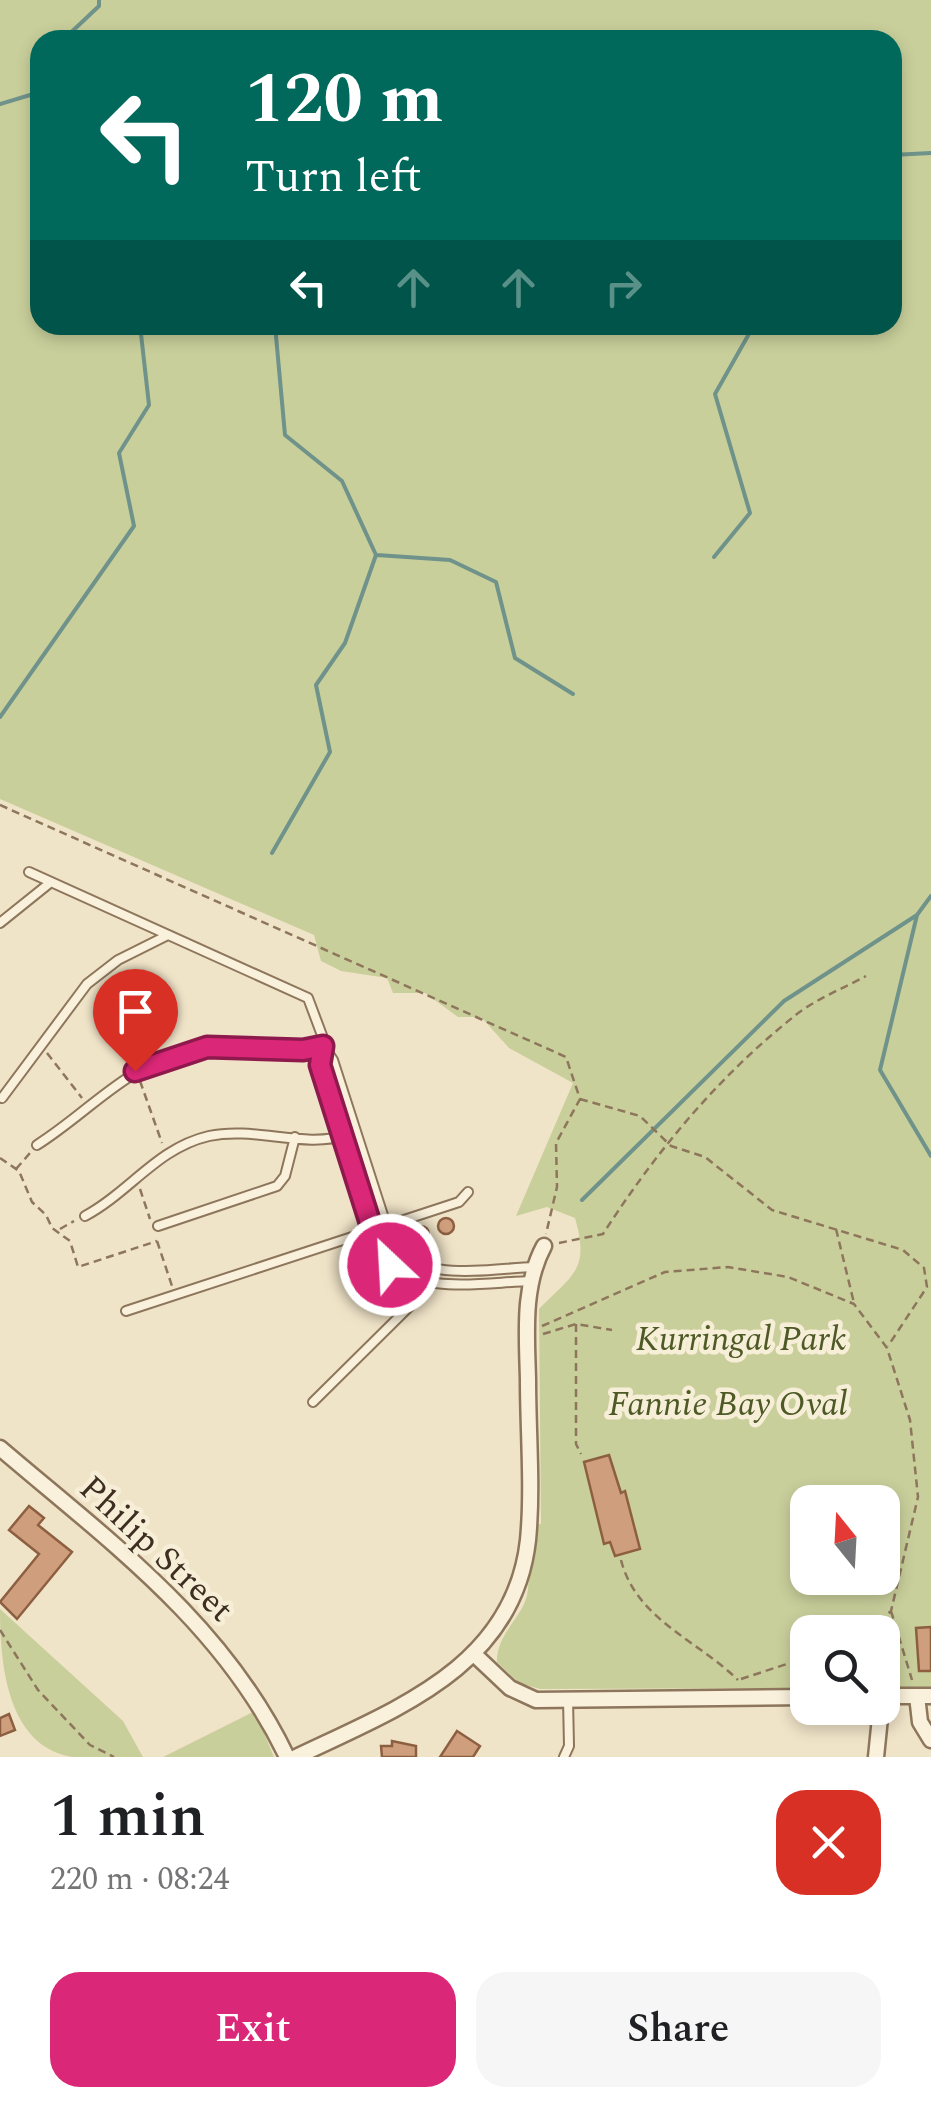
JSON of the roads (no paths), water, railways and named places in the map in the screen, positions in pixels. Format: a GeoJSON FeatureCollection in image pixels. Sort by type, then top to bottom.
{"type":"FeatureCollection","features":[{"type":"Feature","properties":{"kind":"street"},"geometry":{"type":"LineString","coordinates":[[296,1757],[408,1703],[475,1656],[512,1597],[527,1543],[527,1335],[532,1274],[544,1246]]}},
{"type":"Feature","properties":{"kind":"street","name":"Philip Street"},"geometry":{"type":"LineString","coordinates":[[0,1448],[153,1578],[222,1648],[269,1720],[287,1757]]}},
{"type":"Feature","properties":{"kind":"street"},"geometry":{"type":"LineString","coordinates":[[475,1656],[526,1698],[790,1696]]}},
{"type":"Feature","properties":{"kind":"street"},"geometry":{"type":"LineString","coordinates":[[924,1696],[920,1722],[931,1740]]}},
{"type":"Feature","properties":{"kind":"street"},"geometry":{"type":"LineString","coordinates":[[876,1757],[879,1725]]}},
{"type":"Feature","properties":{"kind":"lane"},"geometry":{"type":"LineString","coordinates":[[29,872],[308,998],[323,1046],[333,1060],[386,1226],[401,1256],[429,1267],[532,1274]]}},
{"type":"Feature","properties":{"kind":"lane"},"geometry":{"type":"LineString","coordinates":[[0,923],[51,882]]}},
{"type":"Feature","properties":{"kind":"lane"},"geometry":{"type":"LineString","coordinates":[[2,1098],[97,974],[168,935]]}},
{"type":"Feature","properties":{"kind":"lane"},"geometry":{"type":"LineString","coordinates":[[37,1145],[135,1071],[207,1047],[303,1050],[323,1046]]}},
{"type":"Feature","properties":{"kind":"lane"},"geometry":{"type":"LineString","coordinates":[[323,1046],[319,1062],[372,1231],[390,1265],[426,1282],[532,1274]]}},
{"type":"Feature","properties":{"kind":"lane"},"geometry":{"type":"LineString","coordinates":[[84,1216],[167,1153],[218,1134],[321,1142],[356,1132]]}},
{"type":"Feature","properties":{"kind":"lane"},"geometry":{"type":"LineString","coordinates":[[158,1226],[277,1186],[285,1176],[295,1138]]}},
{"type":"Feature","properties":{"kind":"lane"},"geometry":{"type":"LineString","coordinates":[[126,1311],[466,1200],[468,1192]]}},
{"type":"Feature","properties":{"kind":"lane"},"geometry":{"type":"LineString","coordinates":[[313,1402],[415,1301],[429,1267]]}},
{"type":"Feature","properties":{"kind":"lane"},"geometry":{"type":"LineString","coordinates":[[564,1757],[569,1746],[568,1699]]}},
{"type":"Feature","properties":{"kind":"waterway"},"geometry":{"type":"LineString","coordinates":[[74,30],[99,6],[99,0]]}},
{"type":"Feature","properties":{"kind":"waterway"},"geometry":{"type":"LineString","coordinates":[[0,104],[30,95]]}},
{"type":"Feature","properties":{"kind":"waterway"},"geometry":{"type":"LineString","coordinates":[[902,154],[931,153]]}},
{"type":"Feature","properties":{"kind":"waterway"},"geometry":{"type":"LineString","coordinates":[[0,717],[134,526],[119,453],[149,405],[141,335]]}},
{"type":"Feature","properties":{"kind":"waterway"},"geometry":{"type":"LineString","coordinates":[[272,853],[330,752],[316,685],[345,643],[376,555],[342,481],[285,435],[276,335]]}},
{"type":"Feature","properties":{"kind":"waterway"},"geometry":{"type":"LineString","coordinates":[[714,557],[750,513],[715,394],[748,335]]}},
{"type":"Feature","properties":{"kind":"waterway"},"geometry":{"type":"LineString","coordinates":[[377,555],[450,560],[496,582],[515,658],[573,694]]}},
{"type":"Feature","properties":{"kind":"waterway"},"geometry":{"type":"LineString","coordinates":[[931,896],[917,915],[880,1070],[931,1156]]}},
{"type":"Feature","properties":{"kind":"waterway"},"geometry":{"type":"LineString","coordinates":[[582,1200],[784,1001],[917,915]]}},
{"type":"Feature","properties":{"kind":"park label","name":"Kurringal Park"},"geometry":{"type":"Point","coordinates":[741,1338]}},
{"type":"Feature","properties":{"kind":"park label","name":"Fannie Bay Oval"},"geometry":{"type":"Point","coordinates":[728,1403]}}]}
